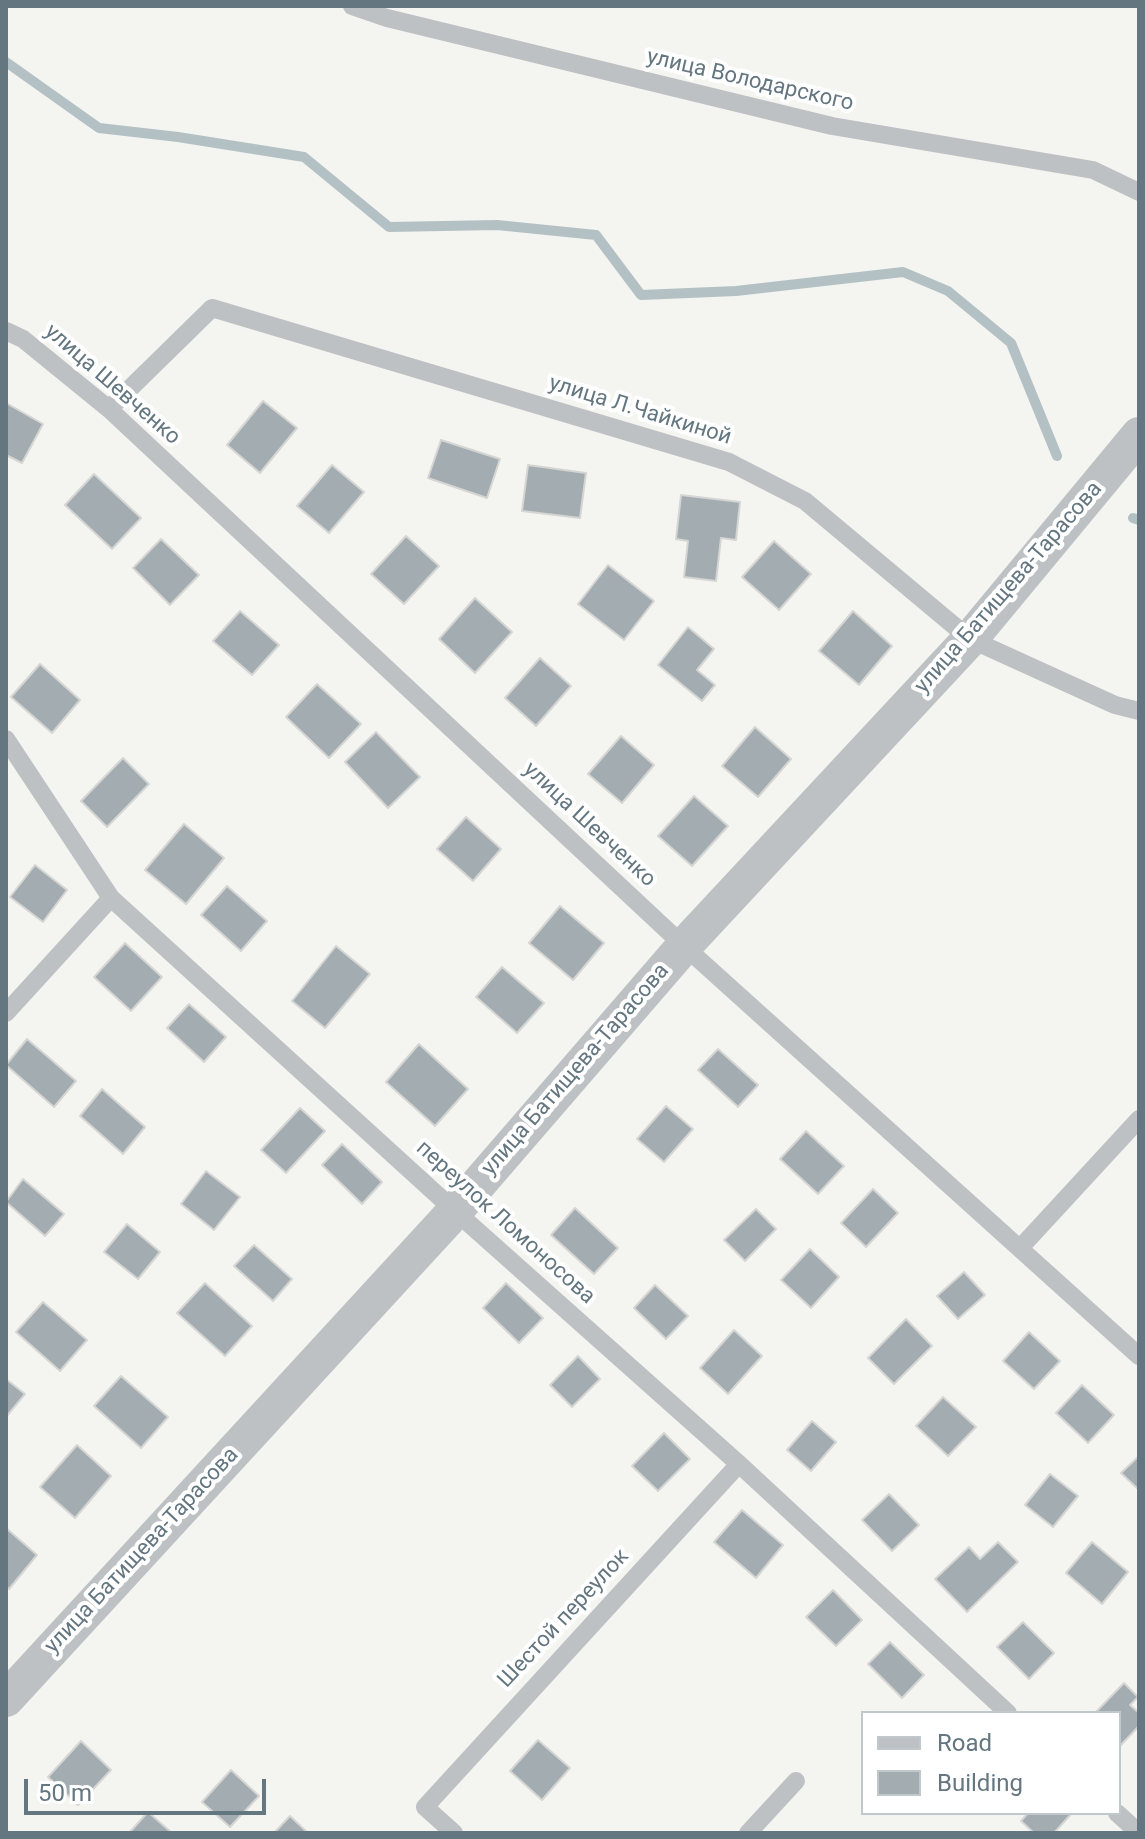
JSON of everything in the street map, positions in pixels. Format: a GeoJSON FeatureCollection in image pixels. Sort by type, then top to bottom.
{"type":"FeatureCollection","features":[{"type":"Feature","properties":{"kind":"street","name":"улица Батищева-Тарасова"},"geometry":{"type":"LineString","coordinates":[[6,1699],[455,1211],[684,946],[970,639],[1139,435]]}},
{"type":"Feature","properties":{"kind":"lane","name":"улица Володарского"},"geometry":{"type":"LineString","coordinates":[[352,6],[387,18],[832,126],[1093,170],[1139,192]]}},
{"type":"Feature","properties":{"kind":"lane","name":"улица Л.Чайкиной"},"geometry":{"type":"LineString","coordinates":[[109,409],[212,308],[729,462],[805,501],[970,639],[1115,705],[1139,711]]}},
{"type":"Feature","properties":{"kind":"lane","name":"улица Шевченко"},"geometry":{"type":"LineString","coordinates":[[6,331],[23,339],[109,409],[684,946],[1139,1356]]}},
{"type":"Feature","properties":{"kind":"lane","name":"переулок Ломоносова"},"geometry":{"type":"LineString","coordinates":[[6,739],[111,898],[739,1464],[1006,1711]]}},
{"type":"Feature","properties":{"kind":"lane"},"geometry":{"type":"LineString","coordinates":[[6,1013],[111,898]]}},
{"type":"Feature","properties":{"kind":"lane"},"geometry":{"type":"LineString","coordinates":[[1021,1247],[1139,1119]]}},
{"type":"Feature","properties":{"kind":"lane","name":"Шестой переулок"},"geometry":{"type":"LineString","coordinates":[[454,1833],[425,1807],[739,1464]]}},
{"type":"Feature","properties":{"kind":"lane"},"geometry":{"type":"LineString","coordinates":[[748,1833],[796,1781]]}},
{"type":"Feature","properties":{"kind":"building"},"geometry":{"type":"Polygon","coordinates":[[[263,401],[297,428],[260,473],[227,445],[263,401]]]}},
{"type":"Feature","properties":{"kind":"building"},"geometry":{"type":"Polygon","coordinates":[[[6,403],[43,424],[22,463],[6,455],[6,403]]]}},
{"type":"Feature","properties":{"kind":"building"},"geometry":{"type":"Polygon","coordinates":[[[441,440],[500,459],[487,498],[428,478],[441,440]]]}},
{"type":"Feature","properties":{"kind":"building"},"geometry":{"type":"Polygon","coordinates":[[[332,465],[364,492],[329,533],[297,506],[332,465]]]}},
{"type":"Feature","properties":{"kind":"building"},"geometry":{"type":"Polygon","coordinates":[[[528,465],[586,473],[580,518],[522,511],[528,465]]]}},
{"type":"Feature","properties":{"kind":"building"},"geometry":{"type":"Polygon","coordinates":[[[94,474],[141,518],[112,549],[65,505],[94,474]]]}},
{"type":"Feature","properties":{"kind":"building"},"geometry":{"type":"Polygon","coordinates":[[[681,495],[740,502],[736,540],[721,538],[716,581],[684,577],[688,541],[676,539],[681,495]]]}},
{"type":"Feature","properties":{"kind":"building"},"geometry":{"type":"Polygon","coordinates":[[[406,536],[439,566],[404,604],[371,574],[406,536]]]}},
{"type":"Feature","properties":{"kind":"building"},"geometry":{"type":"Polygon","coordinates":[[[161,539],[199,575],[170,605],[133,568],[161,539]]]}},
{"type":"Feature","properties":{"kind":"building"},"geometry":{"type":"Polygon","coordinates":[[[774,541],[811,574],[779,610],[742,577],[774,541]]]}},
{"type":"Feature","properties":{"kind":"building"},"geometry":{"type":"Polygon","coordinates":[[[608,565],[654,601],[624,640],[578,604],[608,565]]]}},
{"type":"Feature","properties":{"kind":"building"},"geometry":{"type":"Polygon","coordinates":[[[475,598],[512,632],[475,673],[439,639],[475,598]]]}},
{"type":"Feature","properties":{"kind":"building"},"geometry":{"type":"Polygon","coordinates":[[[240,611],[279,645],[252,675],[213,641],[240,611]]]}},
{"type":"Feature","properties":{"kind":"building"},"geometry":{"type":"Polygon","coordinates":[[[853,611],[892,646],[859,685],[819,651],[853,611]]]}},
{"type":"Feature","properties":{"kind":"building"},"geometry":{"type":"Polygon","coordinates":[[[688,627],[714,649],[697,670],[715,685],[702,701],[658,665],[688,627]]]}},
{"type":"Feature","properties":{"kind":"building"},"geometry":{"type":"Polygon","coordinates":[[[540,658],[571,686],[536,726],[505,698],[540,658]]]}},
{"type":"Feature","properties":{"kind":"building"},"geometry":{"type":"Polygon","coordinates":[[[40,664],[80,700],[52,733],[11,697],[40,664]]]}},
{"type":"Feature","properties":{"kind":"building"},"geometry":{"type":"Polygon","coordinates":[[[317,684],[361,724],[329,758],[286,717],[317,684]]]}},
{"type":"Feature","properties":{"kind":"building"},"geometry":{"type":"Polygon","coordinates":[[[755,727],[791,759],[758,797],[722,766],[755,727]]]}},
{"type":"Feature","properties":{"kind":"building"},"geometry":{"type":"Polygon","coordinates":[[[376,732],[420,777],[388,808],[345,762],[376,732]]]}},
{"type":"Feature","properties":{"kind":"building"},"geometry":{"type":"Polygon","coordinates":[[[621,736],[654,765],[622,803],[588,774],[621,736]]]}},
{"type":"Feature","properties":{"kind":"building"},"geometry":{"type":"Polygon","coordinates":[[[123,758],[149,784],[107,827],[81,801],[123,758]]]}},
{"type":"Feature","properties":{"kind":"building"},"geometry":{"type":"Polygon","coordinates":[[[694,796],[728,826],[692,866],[658,836],[694,796]]]}},
{"type":"Feature","properties":{"kind":"building"},"geometry":{"type":"Polygon","coordinates":[[[466,817],[501,849],[473,881],[437,849],[466,817]]]}},
{"type":"Feature","properties":{"kind":"building"},"geometry":{"type":"Polygon","coordinates":[[[184,824],[224,858],[186,904],[145,870],[184,824]]]}},
{"type":"Feature","properties":{"kind":"building"},"geometry":{"type":"Polygon","coordinates":[[[35,865],[67,890],[43,922],[10,897],[35,865]]]}},
{"type":"Feature","properties":{"kind":"building"},"geometry":{"type":"Polygon","coordinates":[[[227,886],[267,921],[241,951],[201,915],[227,886]]]}},
{"type":"Feature","properties":{"kind":"building"},"geometry":{"type":"Polygon","coordinates":[[[560,906],[604,943],[573,980],[529,943],[560,906]]]}},
{"type":"Feature","properties":{"kind":"building"},"geometry":{"type":"Polygon","coordinates":[[[125,943],[162,977],[131,1011],[94,977],[125,943]]]}},
{"type":"Feature","properties":{"kind":"building"},"geometry":{"type":"Polygon","coordinates":[[[336,946],[370,974],[325,1028],[292,1001],[336,946]]]}},
{"type":"Feature","properties":{"kind":"building"},"geometry":{"type":"Polygon","coordinates":[[[502,967],[544,1003],[517,1033],[476,997],[502,967]]]}},
{"type":"Feature","properties":{"kind":"building"},"geometry":{"type":"Polygon","coordinates":[[[189,1004],[226,1037],[204,1062],[167,1028],[189,1004]]]}},
{"type":"Feature","properties":{"kind":"building"},"geometry":{"type":"Polygon","coordinates":[[[27,1039],[76,1081],[54,1107],[6,1065],[27,1039]]]}},
{"type":"Feature","properties":{"kind":"building"},"geometry":{"type":"Polygon","coordinates":[[[419,1044],[468,1089],[435,1126],[386,1082],[419,1044]]]}},
{"type":"Feature","properties":{"kind":"building"},"geometry":{"type":"Polygon","coordinates":[[[718,1049],[758,1085],[738,1107],[698,1070],[718,1049]]]}},
{"type":"Feature","properties":{"kind":"building"},"geometry":{"type":"Polygon","coordinates":[[[102,1089],[145,1127],[123,1154],[80,1116],[102,1089]]]}},
{"type":"Feature","properties":{"kind":"building"},"geometry":{"type":"Polygon","coordinates":[[[666,1106],[693,1129],[664,1162],[637,1139],[666,1106]]]}},
{"type":"Feature","properties":{"kind":"building"},"geometry":{"type":"Polygon","coordinates":[[[300,1108],[325,1131],[286,1173],[261,1150],[300,1108]]]}},
{"type":"Feature","properties":{"kind":"building"},"geometry":{"type":"Polygon","coordinates":[[[806,1131],[844,1166],[818,1194],[780,1159],[806,1131]]]}},
{"type":"Feature","properties":{"kind":"building"},"geometry":{"type":"Polygon","coordinates":[[[342,1144],[382,1182],[362,1204],[322,1165],[342,1144]]]}},
{"type":"Feature","properties":{"kind":"building"},"geometry":{"type":"Polygon","coordinates":[[[206,1171],[240,1197],[214,1230],[181,1204],[206,1171]]]}},
{"type":"Feature","properties":{"kind":"building"},"geometry":{"type":"Polygon","coordinates":[[[23,1179],[64,1214],[45,1236],[6,1202],[23,1179]]]}},
{"type":"Feature","properties":{"kind":"building"},"geometry":{"type":"Polygon","coordinates":[[[873,1189],[898,1213],[866,1247],[841,1223],[873,1189]]]}},
{"type":"Feature","properties":{"kind":"building"},"geometry":{"type":"Polygon","coordinates":[[[575,1208],[618,1248],[594,1274],[551,1235],[575,1208]]]}},
{"type":"Feature","properties":{"kind":"building"},"geometry":{"type":"Polygon","coordinates":[[[756,1209],[776,1229],[745,1261],[724,1240],[756,1209]]]}},
{"type":"Feature","properties":{"kind":"building"},"geometry":{"type":"Polygon","coordinates":[[[127,1224],[160,1252],[138,1279],[104,1252],[127,1224]]]}},
{"type":"Feature","properties":{"kind":"building"},"geometry":{"type":"Polygon","coordinates":[[[254,1245],[292,1279],[273,1301],[234,1266],[254,1245]]]}},
{"type":"Feature","properties":{"kind":"building"},"geometry":{"type":"Polygon","coordinates":[[[810,1249],[839,1277],[811,1308],[781,1280],[810,1249]]]}},
{"type":"Feature","properties":{"kind":"building"},"geometry":{"type":"Polygon","coordinates":[[[964,1272],[985,1295],[958,1319],[937,1296],[964,1272]]]}},
{"type":"Feature","properties":{"kind":"building"},"geometry":{"type":"Polygon","coordinates":[[[205,1283],[252,1326],[225,1356],[177,1313],[205,1283]]]}},
{"type":"Feature","properties":{"kind":"building"},"geometry":{"type":"Polygon","coordinates":[[[506,1283],[543,1318],[519,1343],[483,1308],[506,1283]]]}},
{"type":"Feature","properties":{"kind":"building"},"geometry":{"type":"Polygon","coordinates":[[[655,1285],[688,1316],[666,1339],[634,1308],[655,1285]]]}},
{"type":"Feature","properties":{"kind":"building"},"geometry":{"type":"Polygon","coordinates":[[[43,1302],[87,1340],[60,1371],[16,1332],[43,1302]]]}},
{"type":"Feature","properties":{"kind":"building"},"geometry":{"type":"Polygon","coordinates":[[[906,1319],[932,1346],[894,1384],[868,1358],[906,1319]]]}},
{"type":"Feature","properties":{"kind":"building"},"geometry":{"type":"Polygon","coordinates":[[[734,1330],[762,1356],[728,1394],[700,1368],[734,1330]]]}},
{"type":"Feature","properties":{"kind":"building"},"geometry":{"type":"Polygon","coordinates":[[[1029,1332],[1060,1361],[1034,1389],[1003,1361],[1029,1332]]]}},
{"type":"Feature","properties":{"kind":"building"},"geometry":{"type":"Polygon","coordinates":[[[578,1356],[600,1379],[572,1407],[550,1385],[578,1356]]]}},
{"type":"Feature","properties":{"kind":"building"},"geometry":{"type":"Polygon","coordinates":[[[121,1376],[168,1417],[141,1448],[94,1406],[121,1376]]]}},
{"type":"Feature","properties":{"kind":"building"},"geometry":{"type":"Polygon","coordinates":[[[6,1379],[25,1394],[6,1417],[6,1379]]]}},
{"type":"Feature","properties":{"kind":"building"},"geometry":{"type":"Polygon","coordinates":[[[1082,1385],[1114,1415],[1088,1443],[1056,1413],[1082,1385]]]}},
{"type":"Feature","properties":{"kind":"building"},"geometry":{"type":"Polygon","coordinates":[[[943,1397],[976,1427],[948,1456],[916,1426],[943,1397]]]}},
{"type":"Feature","properties":{"kind":"building"},"geometry":{"type":"Polygon","coordinates":[[[812,1421],[836,1442],[811,1471],[787,1450],[812,1421]]]}},
{"type":"Feature","properties":{"kind":"building"},"geometry":{"type":"Polygon","coordinates":[[[664,1433],[690,1459],[658,1491],[632,1466],[664,1433]]]}},
{"type":"Feature","properties":{"kind":"building"},"geometry":{"type":"Polygon","coordinates":[[[77,1445],[111,1476],[75,1518],[40,1487],[77,1445]]]}},
{"type":"Feature","properties":{"kind":"building"},"geometry":{"type":"Polygon","coordinates":[[[1139,1456],[1139,1490],[1121,1473],[1139,1456]]]}},
{"type":"Feature","properties":{"kind":"building"},"geometry":{"type":"Polygon","coordinates":[[[1050,1474],[1078,1496],[1053,1527],[1025,1505],[1050,1474]]]}},
{"type":"Feature","properties":{"kind":"building"},"geometry":{"type":"Polygon","coordinates":[[[889,1494],[919,1525],[892,1551],[862,1520],[889,1494]]]}},
{"type":"Feature","properties":{"kind":"building"},"geometry":{"type":"Polygon","coordinates":[[[742,1510],[783,1545],[756,1578],[714,1542],[742,1510]]]}},
{"type":"Feature","properties":{"kind":"building"},"geometry":{"type":"Polygon","coordinates":[[[6,1528],[37,1555],[9,1589],[6,1586],[6,1528]]]}},
{"type":"Feature","properties":{"kind":"building"},"geometry":{"type":"Polygon","coordinates":[[[998,1542],[1018,1562],[967,1612],[935,1579],[969,1547],[980,1559],[998,1542]]]}},
{"type":"Feature","properties":{"kind":"building"},"geometry":{"type":"Polygon","coordinates":[[[1092,1542],[1128,1572],[1102,1604],[1066,1573],[1092,1542]]]}},
{"type":"Feature","properties":{"kind":"building"},"geometry":{"type":"Polygon","coordinates":[[[833,1590],[862,1620],[836,1646],[806,1617],[833,1590]]]}},
{"type":"Feature","properties":{"kind":"building"},"geometry":{"type":"Polygon","coordinates":[[[1023,1622],[1054,1653],[1029,1679],[997,1647],[1023,1622]]]}},
{"type":"Feature","properties":{"kind":"building"},"geometry":{"type":"Polygon","coordinates":[[[890,1642],[924,1675],[902,1698],[868,1664],[890,1642]]]}},
{"type":"Feature","properties":{"kind":"building"},"geometry":{"type":"Polygon","coordinates":[[[1124,1683],[1138,1697],[1130,1705],[1139,1713],[1139,1726],[1121,1745],[1121,1711],[1097,1711],[1124,1683]]]}},
{"type":"Feature","properties":{"kind":"building"},"geometry":{"type":"Polygon","coordinates":[[[538,1740],[570,1768],[542,1800],[510,1771],[538,1740]]]}},
{"type":"Feature","properties":{"kind":"building"},"geometry":{"type":"Polygon","coordinates":[[[81,1741],[111,1770],[78,1805],[48,1777],[81,1741]]]}},
{"type":"Feature","properties":{"kind":"building"},"geometry":{"type":"Polygon","coordinates":[[[231,1770],[259,1796],[230,1827],[202,1802],[231,1770]]]}},
{"type":"Feature","properties":{"kind":"building"},"geometry":{"type":"Polygon","coordinates":[[[148,1812],[172,1833],[129,1833],[148,1812]]]}},
{"type":"Feature","properties":{"kind":"building"},"geometry":{"type":"Polygon","coordinates":[[[1026,1815],[1070,1815],[1054,1833],[1034,1833],[1021,1821],[1026,1815]]]}},
{"type":"Feature","properties":{"kind":"building"},"geometry":{"type":"Polygon","coordinates":[[[290,1816],[308,1833],[274,1833],[290,1816]]]}},
{"type":"Feature","properties":{"kind":"waterway"},"geometry":{"type":"LineString","coordinates":[[6,62],[99,128],[304,157],[389,227],[497,225],[596,235],[641,295],[736,291],[903,272],[948,291],[1011,343],[1057,456]]}},
{"type":"Feature","properties":{"kind":"waterway"},"geometry":{"type":"LineString","coordinates":[[1133,518],[1139,520]]}}]}
